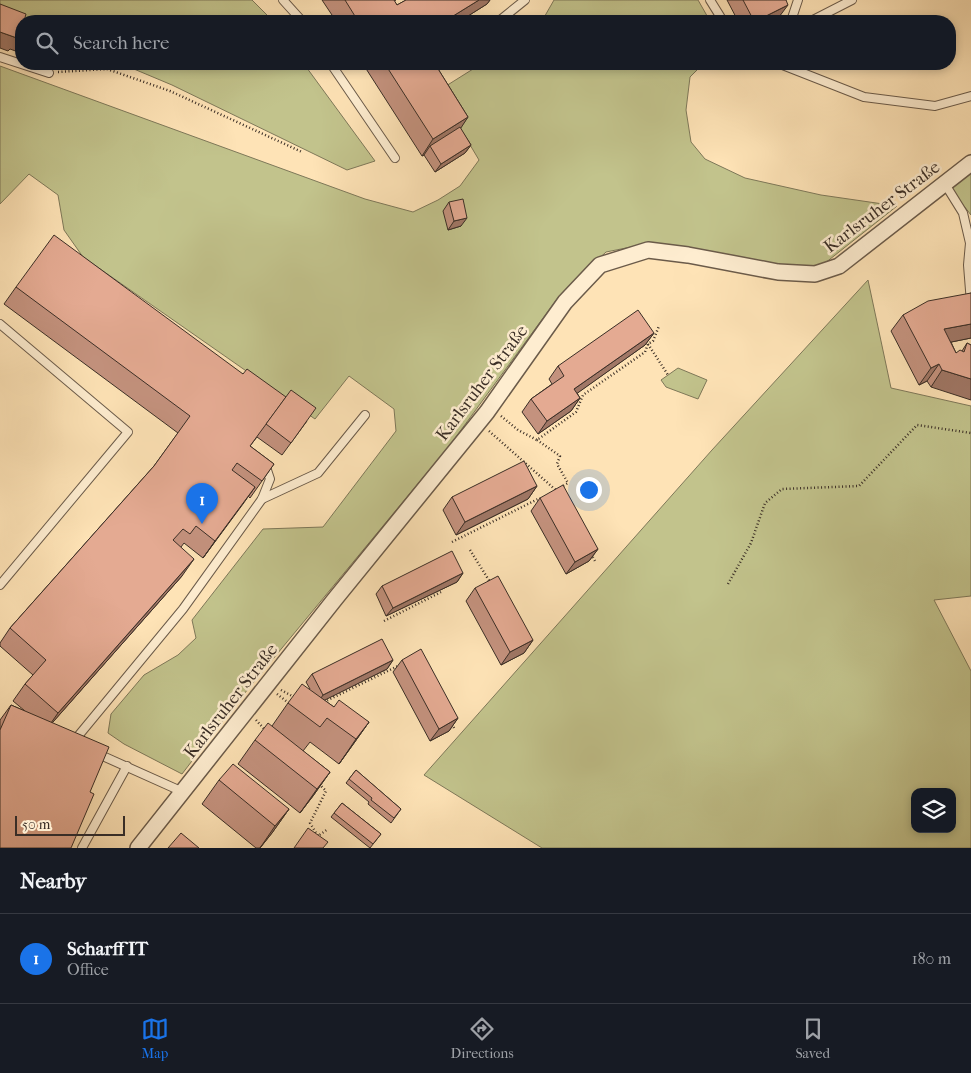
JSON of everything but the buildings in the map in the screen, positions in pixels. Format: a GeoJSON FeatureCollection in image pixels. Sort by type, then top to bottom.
{"type":"FeatureCollection","features":[{"type":"Feature","properties":{"kind":"street","name":"Karlsruher Straße"},"geometry":{"type":"LineString","coordinates":[[138,848],[335,598],[487,412],[564,302],[600,265],[648,250],[688,255],[778,272],[815,274],[840,266],[971,163]]}},
{"type":"Feature","properties":{"kind":"lane"},"geometry":{"type":"LineString","coordinates":[[283,0],[297,15]]}},
{"type":"Feature","properties":{"kind":"lane"},"geometry":{"type":"LineString","coordinates":[[507,15],[525,0]]}},
{"type":"Feature","properties":{"kind":"lane"},"geometry":{"type":"LineString","coordinates":[[710,0],[719,15]]}},
{"type":"Feature","properties":{"kind":"lane"},"geometry":{"type":"LineString","coordinates":[[794,15],[798,0]]}},
{"type":"Feature","properties":{"kind":"lane"},"geometry":{"type":"LineString","coordinates":[[823,15],[852,0]]}},
{"type":"Feature","properties":{"kind":"lane"},"geometry":{"type":"LineString","coordinates":[[0,56],[15,61]]}},
{"type":"Feature","properties":{"kind":"lane"},"geometry":{"type":"LineString","coordinates":[[40,70],[49,73]]}},
{"type":"Feature","properties":{"kind":"lane"},"geometry":{"type":"LineString","coordinates":[[335,70],[395,158]]}},
{"type":"Feature","properties":{"kind":"lane"},"geometry":{"type":"LineString","coordinates":[[797,70],[864,97],[935,106],[971,96]]}},
{"type":"Feature","properties":{"kind":"lane"},"geometry":{"type":"LineString","coordinates":[[945,184],[963,213],[971,243],[968,266],[971,305]]}},
{"type":"Feature","properties":{"kind":"lane"},"geometry":{"type":"LineString","coordinates":[[0,324],[128,432],[0,585]]}},
{"type":"Feature","properties":{"kind":"lane"},"geometry":{"type":"LineString","coordinates":[[262,499],[318,473],[365,415]]}},
{"type":"Feature","properties":{"kind":"lane"},"geometry":{"type":"LineString","coordinates":[[73,743],[184,609],[262,499],[270,479],[262,456]]}},
{"type":"Feature","properties":{"kind":"lane"},"geometry":{"type":"LineString","coordinates":[[64,739],[82,747]]}},
{"type":"Feature","properties":{"kind":"lane"},"geometry":{"type":"LineString","coordinates":[[91,751],[183,792]]}},
{"type":"Feature","properties":{"kind":"lane"},"geometry":{"type":"LineString","coordinates":[[82,848],[127,766]]}},
{"type":"Feature","properties":{"kind":"path"},"geometry":{"type":"LineString","coordinates":[[49,73],[107,70],[170,91],[302,152]]}},
{"type":"Feature","properties":{"kind":"path"},"geometry":{"type":"LineString","coordinates":[[537,440],[576,412],[583,395],[645,352],[648,344],[653,341],[659,326]]}},
{"type":"Feature","properties":{"kind":"path"},"geometry":{"type":"LineString","coordinates":[[648,344],[668,375]]}},
{"type":"Feature","properties":{"kind":"path"},"geometry":{"type":"LineString","coordinates":[[452,542],[568,483],[557,464],[560,456],[518,430],[500,414]]}},
{"type":"Feature","properties":{"kind":"path"},"geometry":{"type":"LineString","coordinates":[[482,425],[556,490],[561,498]]}},
{"type":"Feature","properties":{"kind":"path"},"geometry":{"type":"LineString","coordinates":[[728,584],[751,544],[765,503],[782,489],[859,486],[917,425],[971,433]]}},
{"type":"Feature","properties":{"kind":"path"},"geometry":{"type":"LineString","coordinates":[[470,550],[486,579],[492,584]]}},
{"type":"Feature","properties":{"kind":"path"},"geometry":{"type":"LineString","coordinates":[[591,553],[595,561]]}},
{"type":"Feature","properties":{"kind":"path"},"geometry":{"type":"LineString","coordinates":[[384,621],[441,592]]}},
{"type":"Feature","properties":{"kind":"path"},"geometry":{"type":"LineString","coordinates":[[318,706],[406,662]]}},
{"type":"Feature","properties":{"kind":"path"},"geometry":{"type":"LineString","coordinates":[[279,689],[298,700]]}},
{"type":"Feature","properties":{"kind":"path"},"geometry":{"type":"LineString","coordinates":[[276,692],[296,709]]}},
{"type":"Feature","properties":{"kind":"path"},"geometry":{"type":"LineString","coordinates":[[255,719],[268,732]]}},
{"type":"Feature","properties":{"kind":"path"},"geometry":{"type":"LineString","coordinates":[[451,722],[455,730]]}},
{"type":"Feature","properties":{"kind":"path"},"geometry":{"type":"LineString","coordinates":[[313,778],[326,791],[310,823],[318,836],[328,829]]}},
{"type":"Feature","properties":{"kind":"green space"},"geometry":{"type":"Polygon","coordinates":[[[0,0],[252,0],[267,15],[15,15],[15,18],[0,12],[0,0]]]}},
{"type":"Feature","properties":{"kind":"green space"},"geometry":{"type":"Polygon","coordinates":[[[554,0],[698,0],[707,15],[545,15],[554,0]]]}},
{"type":"Feature","properties":{"kind":"green space"},"geometry":{"type":"Polygon","coordinates":[[[0,66],[365,199],[413,212],[438,200],[460,186],[479,160],[438,91],[471,70],[697,70],[690,77],[686,110],[691,142],[705,159],[745,178],[821,195],[897,206],[815,271],[651,243],[606,252],[560,295],[450,445],[234,706],[182,774],[124,744],[108,733],[111,714],[144,675],[178,655],[196,638],[192,620],[263,529],[323,527],[396,431],[394,409],[349,376],[315,419],[83,257],[64,230],[58,195],[29,174],[0,204],[0,66]]]}},
{"type":"Feature","properties":{"kind":"green space"},"geometry":{"type":"Polygon","coordinates":[[[136,70],[308,70],[375,161],[347,170],[172,85],[136,70]]]}},
{"type":"Feature","properties":{"kind":"green space"},"geometry":{"type":"Polygon","coordinates":[[[971,154],[971,215],[942,178],[971,154]]]}},
{"type":"Feature","properties":{"kind":"green space"},"geometry":{"type":"Polygon","coordinates":[[[868,280],[891,388],[971,406],[971,596],[934,600],[971,671],[971,848],[542,848],[424,775],[712,450],[868,280]]]}},
{"type":"Feature","properties":{"kind":"green space"},"geometry":{"type":"Polygon","coordinates":[[[678,368],[707,380],[698,399],[666,387],[661,380],[678,368]]]}},
{"type":"Feature","properties":{"kind":"place","name":"Scharff IT"},"geometry":{"type":"Point","coordinates":[202,524]}}]}
